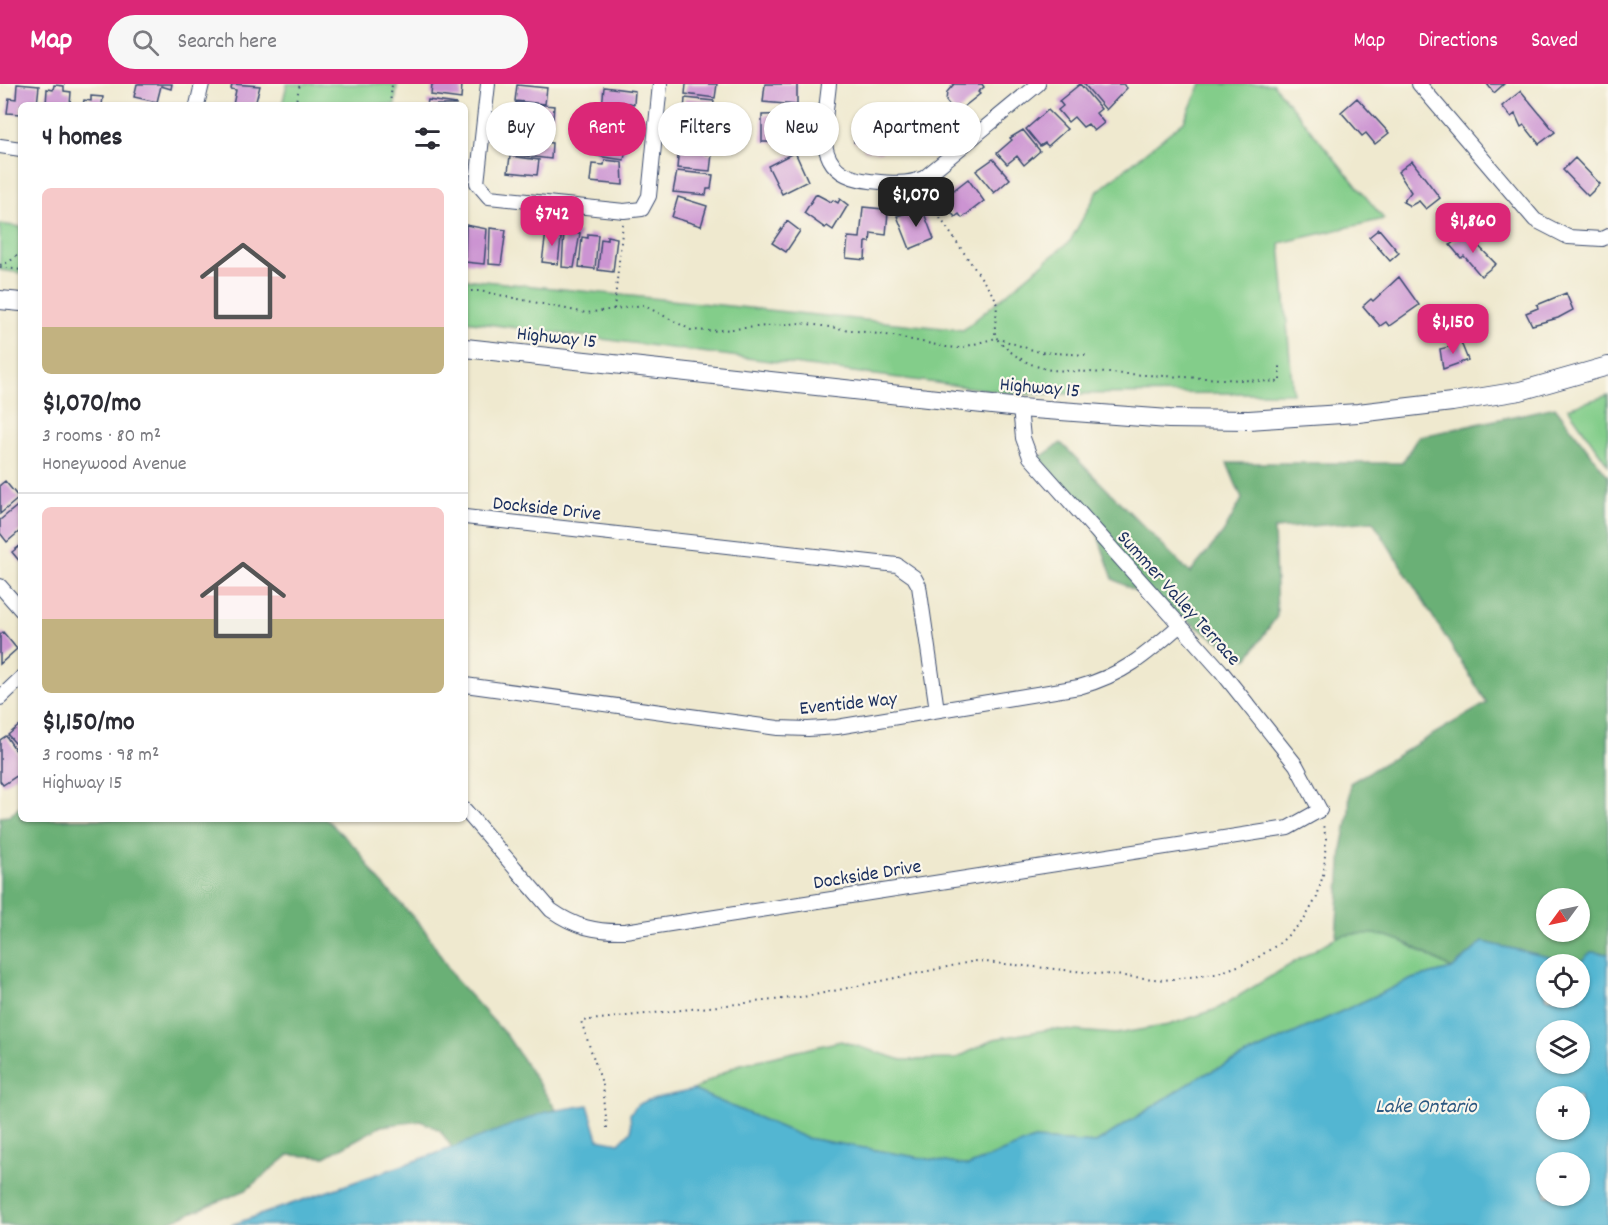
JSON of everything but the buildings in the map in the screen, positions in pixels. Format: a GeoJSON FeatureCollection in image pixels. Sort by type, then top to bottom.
{"type":"FeatureCollection","features":[{"type":"Feature","properties":{"kind":"main road"},"geometry":{"type":"LineString","coordinates":[[0,300],[18,302]]}},
{"type":"Feature","properties":{"kind":"main road","name":"Highway 15"},"geometry":{"type":"LineString","coordinates":[[468,348],[1020,408],[1169,419],[1238,420],[1358,413],[1520,391],[1608,366]]}},
{"type":"Feature","properties":{"kind":"street"},"geometry":{"type":"LineString","coordinates":[[198,102],[202,84]]}},
{"type":"Feature","properties":{"kind":"street"},"geometry":{"type":"LineString","coordinates":[[488,84],[477,183],[489,197],[624,211],[642,209],[649,196],[660,84]]}},
{"type":"Feature","properties":{"kind":"street"},"geometry":{"type":"LineString","coordinates":[[830,84],[823,140],[831,162],[841,173],[855,179],[904,184],[924,178],[1038,84]]}},
{"type":"Feature","properties":{"kind":"street"},"geometry":{"type":"LineString","coordinates":[[1419,84],[1535,220],[1568,237],[1602,239],[1608,236]]}},
{"type":"Feature","properties":{"kind":"street"},"geometry":{"type":"LineString","coordinates":[[0,146],[18,148]]}},
{"type":"Feature","properties":{"kind":"street","name":"Summer Valley Terrace"},"geometry":{"type":"LineString","coordinates":[[1020,408],[1023,438],[1030,457],[1221,671],[1296,765],[1320,810]]}},
{"type":"Feature","properties":{"kind":"street","name":"Dockside Drive"},"geometry":{"type":"LineString","coordinates":[[468,517],[897,565],[914,577],[919,586],[937,711]]}},
{"type":"Feature","properties":{"kind":"street"},"geometry":{"type":"LineString","coordinates":[[0,586],[18,607]]}},
{"type":"Feature","properties":{"kind":"street","name":"Eventide Way"},"geometry":{"type":"LineString","coordinates":[[468,685],[778,728],[837,727],[1101,681],[1140,660],[1180,625]]}},
{"type":"Feature","properties":{"kind":"street"},"geometry":{"type":"LineString","coordinates":[[0,698],[18,681]]}},
{"type":"Feature","properties":{"kind":"street","name":"Dockside Drive"},"geometry":{"type":"LineString","coordinates":[[468,813],[551,909],[567,921],[604,932],[625,931],[1288,828],[1320,810]]}},
{"type":"Feature","properties":{"kind":"path"},"geometry":{"type":"LineString","coordinates":[[296,102],[300,84]]}},
{"type":"Feature","properties":{"kind":"path"},"geometry":{"type":"LineString","coordinates":[[390,102],[392,84]]}},
{"type":"Feature","properties":{"kind":"path"},"geometry":{"type":"LineString","coordinates":[[915,182],[995,298],[998,307],[994,332],[996,338],[1012,355],[1031,366],[1051,370],[1280,381],[1280,366]]}},
{"type":"Feature","properties":{"kind":"path"},"geometry":{"type":"LineString","coordinates":[[614,309],[624,211]]}},
{"type":"Feature","properties":{"kind":"path"},"geometry":{"type":"LineString","coordinates":[[0,266],[18,254]]}},
{"type":"Feature","properties":{"kind":"path"},"geometry":{"type":"LineString","coordinates":[[0,266],[18,269]]}},
{"type":"Feature","properties":{"kind":"path"},"geometry":{"type":"LineString","coordinates":[[468,291],[480,291],[586,313],[643,305],[691,330],[711,331],[801,323],[892,336],[946,347],[960,348],[996,338],[1039,352],[1086,355]]}},
{"type":"Feature","properties":{"kind":"path"},"geometry":{"type":"LineString","coordinates":[[607,1128],[603,1086],[581,1021],[810,996],[975,961],[1164,980],[1216,974],[1254,960],[1280,943],[1304,920],[1317,897],[1324,871],[1326,838],[1320,810]]}},
{"type":"Feature","properties":{"kind":"green space"},"geometry":{"type":"Polygon","coordinates":[[[287,84],[397,84],[395,102],[283,102],[287,84]]]}},
{"type":"Feature","properties":{"kind":"green space"},"geometry":{"type":"Polygon","coordinates":[[[1201,84],[1273,84],[1384,219],[1280,243],[1293,393],[1020,394],[468,321],[468,279],[963,330],[1070,241],[1098,191],[1184,121],[1201,84]]]}},
{"type":"Feature","properties":{"kind":"green space"},"geometry":{"type":"Polygon","coordinates":[[[0,224],[18,227],[18,273],[0,270],[0,224]]]}},
{"type":"Feature","properties":{"kind":"green space"},"geometry":{"type":"Polygon","coordinates":[[[1608,395],[1608,465],[1568,408],[1608,395]]]}},
{"type":"Feature","properties":{"kind":"green space"},"geometry":{"type":"Polygon","coordinates":[[[1555,407],[1608,476],[1608,954],[1591,952],[1589,954],[1536,954],[1483,942],[1452,969],[1410,945],[1384,936],[1354,934],[1336,937],[1342,849],[1349,813],[1350,783],[1487,703],[1373,521],[1274,529],[1277,616],[1247,659],[1169,609],[1113,579],[1091,516],[1039,458],[1061,443],[1190,573],[1223,533],[1242,499],[1227,463],[1402,463],[1418,437],[1555,407]]]}},
{"type":"Feature","properties":{"kind":"green space"},"geometry":{"type":"Polygon","coordinates":[[[18,808],[18,822],[329,822],[358,850],[376,877],[424,929],[455,979],[507,1036],[561,1117],[455,1152],[440,1130],[421,1121],[381,1126],[325,1157],[289,1155],[246,1190],[162,1225],[0,1225],[0,817],[9,816],[18,808]]]}},
{"type":"Feature","properties":{"kind":"green space"},"geometry":{"type":"Polygon","coordinates":[[[1361,932],[1395,937],[1452,969],[1412,979],[1199,1077],[1096,1143],[1034,1139],[968,1166],[806,1138],[693,1090],[737,1065],[841,1041],[902,1060],[955,1059],[994,1039],[1051,1029],[1116,1034],[1169,1025],[1217,1009],[1336,937],[1361,932]]]}},
{"type":"Feature","properties":{"kind":"water","name":"Lake Ontario"},"geometry":{"type":"Polygon","coordinates":[[[1483,942],[1536,954],[1536,1008],[1590,1008],[1589,954],[1591,952],[1608,954],[1608,1225],[231,1225],[435,1154],[546,1112],[588,1105],[598,1139],[619,1143],[631,1131],[630,1114],[637,1105],[648,1100],[693,1090],[806,1138],[968,1166],[1034,1139],[1096,1143],[1199,1077],[1412,979],[1452,969],[1483,942]]]}}]}
